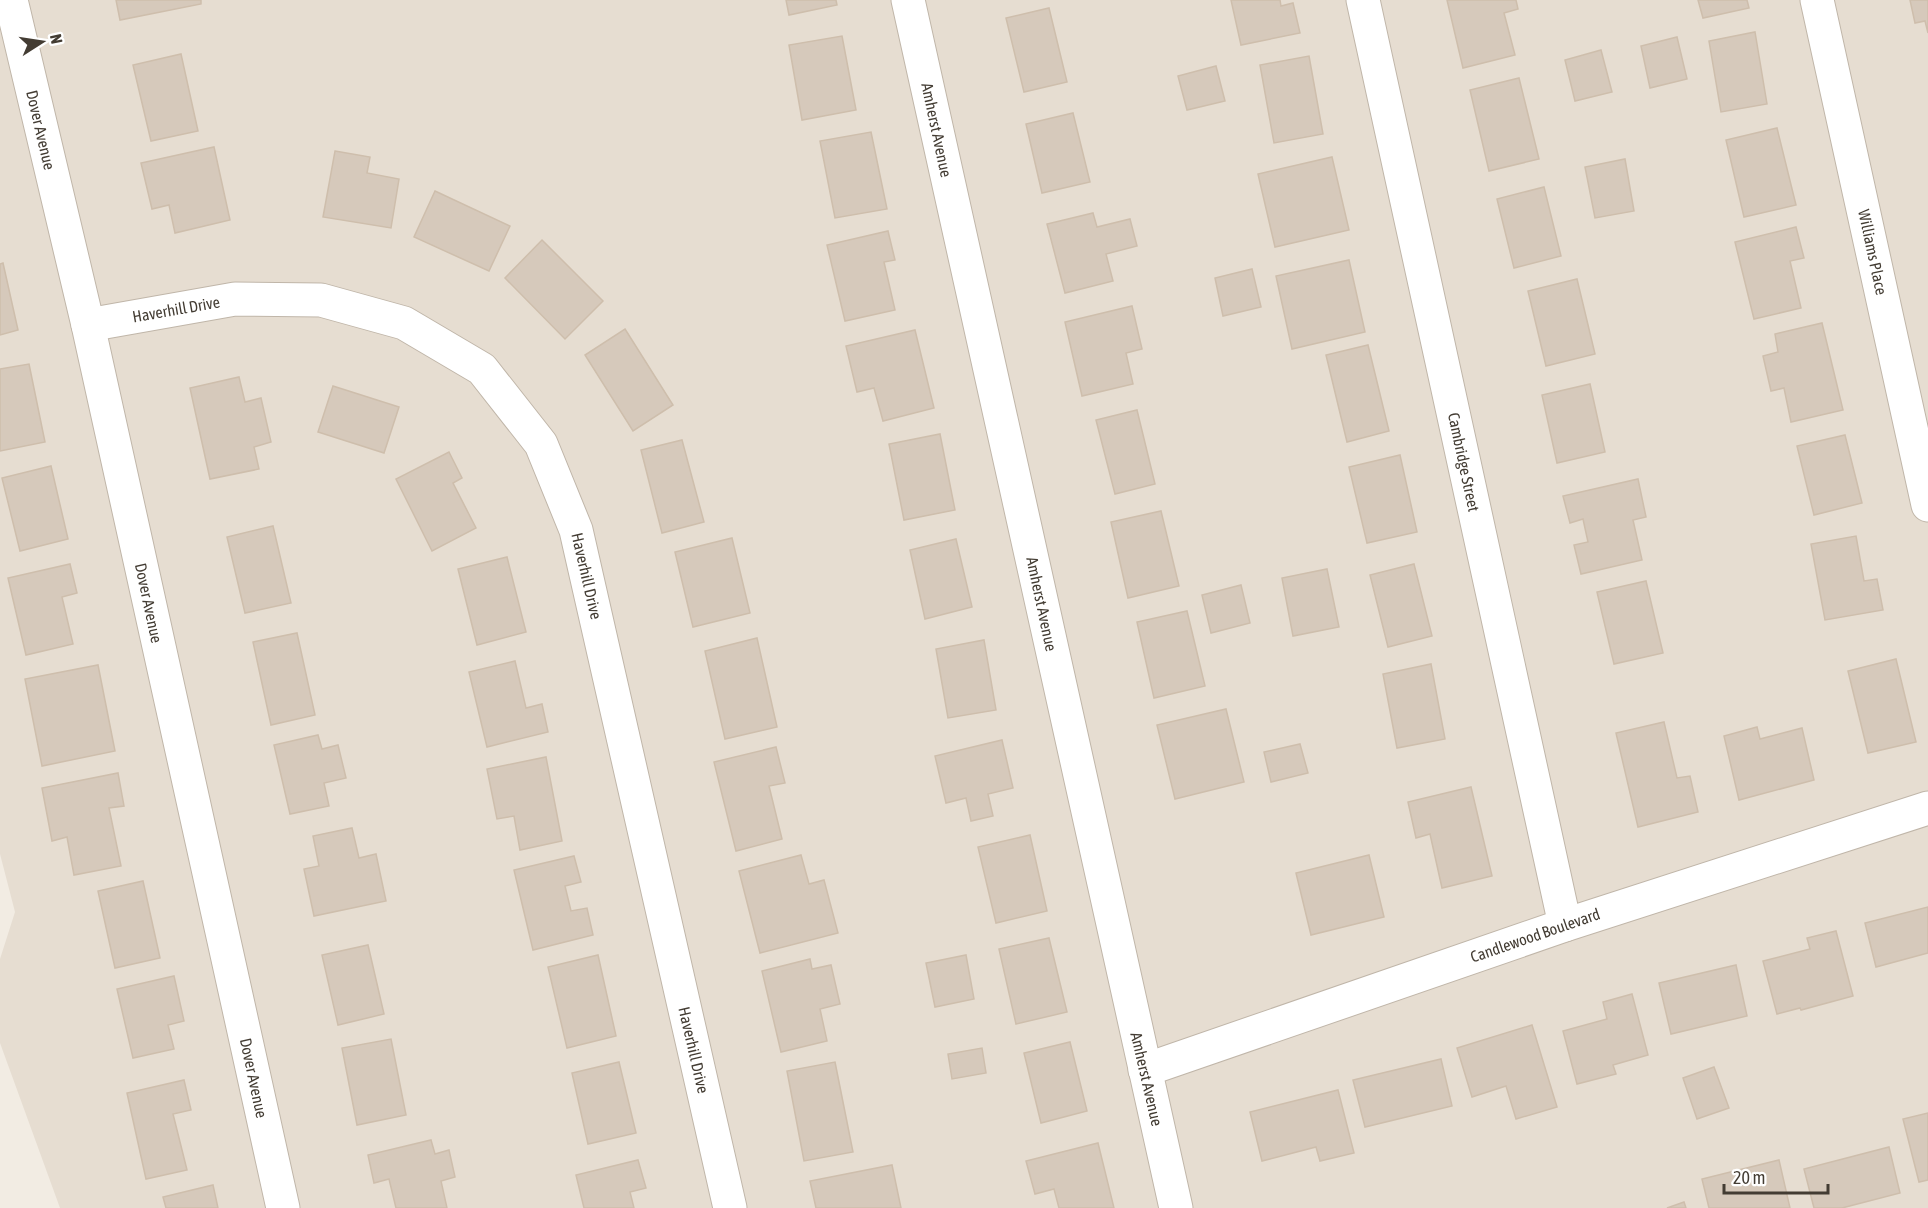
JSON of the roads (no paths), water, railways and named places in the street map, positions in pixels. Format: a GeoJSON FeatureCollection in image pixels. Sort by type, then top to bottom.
{"type":"FeatureCollection","features":[{"type":"Feature","properties":{"kind":"street","name":"Dover Avenue"},"geometry":{"type":"LineString","coordinates":[[11,0],[88,325],[283,1208]]}},
{"type":"Feature","properties":{"kind":"street","name":"Amherst Avenue"},"geometry":{"type":"LineString","coordinates":[[908,0],[1176,1208]]}},
{"type":"Feature","properties":{"kind":"street","name":"Cambridge Street"},"geometry":{"type":"LineString","coordinates":[[1363,0],[1565,925]]}},
{"type":"Feature","properties":{"kind":"street","name":"Williams Place"},"geometry":{"type":"LineString","coordinates":[[1817,0],[1928,505]]}},
{"type":"Feature","properties":{"kind":"street","name":"Haverhill Drive"},"geometry":{"type":"LineString","coordinates":[[88,325],[235,299],[321,300],[405,323],[482,369],[541,444],[576,530],[730,1208]]}},
{"type":"Feature","properties":{"kind":"street","name":"Candlewood Boulevard"},"geometry":{"type":"LineString","coordinates":[[1145,1070],[1565,925],[1928,808]]}}]}
